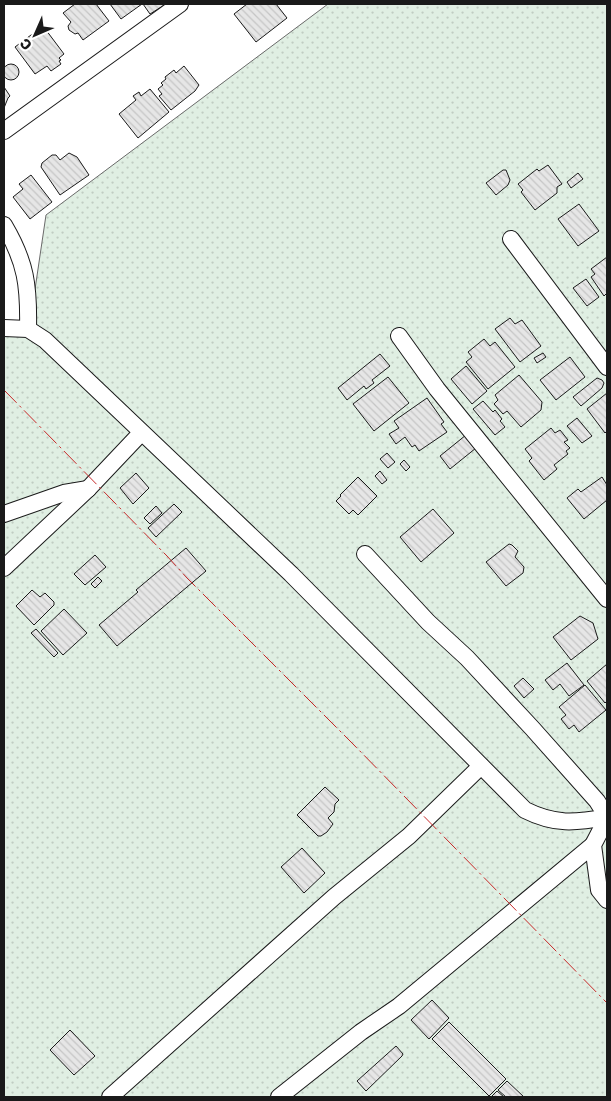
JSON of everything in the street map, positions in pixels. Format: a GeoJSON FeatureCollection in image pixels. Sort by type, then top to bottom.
{"type":"FeatureCollection","features":[{"type":"Feature","properties":{"kind":"street"},"geometry":{"type":"LineString","coordinates":[[4,131],[180,4]]}},
{"type":"Feature","properties":{"kind":"street"},"geometry":{"type":"LineString","coordinates":[[4,225],[17,248],[24,267],[29,305],[28,329]]}},
{"type":"Feature","properties":{"kind":"street"},"geometry":{"type":"LineString","coordinates":[[511,239],[607,367]]}},
{"type":"Feature","properties":{"kind":"street"},"geometry":{"type":"LineString","coordinates":[[4,328],[28,329],[45,340],[291,574],[521,806],[537,816],[547,819],[578,822],[607,817]]}},
{"type":"Feature","properties":{"kind":"street"},"geometry":{"type":"LineString","coordinates":[[400,336],[437,389],[607,599]]}},
{"type":"Feature","properties":{"kind":"street"},"geometry":{"type":"LineString","coordinates":[[4,568],[88,489],[141,432]]}},
{"type":"Feature","properties":{"kind":"street"},"geometry":{"type":"LineString","coordinates":[[4,514],[30,503],[64,493],[88,489]]}},
{"type":"Feature","properties":{"kind":"street"},"geometry":{"type":"LineString","coordinates":[[365,554],[428,622],[467,658],[532,728],[597,801],[607,817]]}},
{"type":"Feature","properties":{"kind":"street"},"geometry":{"type":"LineString","coordinates":[[110,1097],[334,897],[409,836],[481,766]]}},
{"type":"Feature","properties":{"kind":"street"},"geometry":{"type":"LineString","coordinates":[[279,1097],[361,1032],[399,1006],[593,845],[607,817]]}},
{"type":"Feature","properties":{"kind":"street"},"geometry":{"type":"LineString","coordinates":[[593,845],[599,890],[607,900]]}},
{"type":"Feature","properties":{"kind":"green space"},"geometry":{"type":"Polygon","coordinates":[[[328,4],[607,4],[607,1097],[4,1097],[4,336],[29,330],[46,215],[328,4]]]}},
{"type":"Feature","properties":{"kind":"building"},"geometry":{"type":"Polygon","coordinates":[[[75,4],[96,4],[109,21],[83,40],[78,33],[75,34],[69,30],[68,26],[71,22],[63,13],[75,4]]]}},
{"type":"Feature","properties":{"kind":"building"},"geometry":{"type":"Polygon","coordinates":[[[110,4],[142,4],[121,19],[110,4]]]}},
{"type":"Feature","properties":{"kind":"building"},"geometry":{"type":"Polygon","coordinates":[[[143,4],[166,4],[150,14],[143,4]]]}},
{"type":"Feature","properties":{"kind":"building"},"geometry":{"type":"Polygon","coordinates":[[[247,4],[276,4],[287,18],[256,42],[234,14],[247,4]]]}},
{"type":"Feature","properties":{"kind":"building"},"geometry":{"type":"Polygon","coordinates":[[[43,26],[64,54],[59,58],[61,64],[51,71],[47,66],[35,74],[15,47],[43,26]]]}},
{"type":"Feature","properties":{"kind":"building"},"geometry":{"type":"Polygon","coordinates":[[[11,64],[19,72],[11,80],[3,72],[11,64]]]}},
{"type":"Feature","properties":{"kind":"building"},"geometry":{"type":"Polygon","coordinates":[[[184,66],[199,85],[195,91],[171,110],[159,96],[162,94],[158,89],[163,85],[161,83],[166,79],[165,77],[174,70],[176,73],[184,66]]]}},
{"type":"Feature","properties":{"kind":"building"},"geometry":{"type":"Polygon","coordinates":[[[4,87],[10,96],[4,108],[4,87]]]}},
{"type":"Feature","properties":{"kind":"building"},"geometry":{"type":"Polygon","coordinates":[[[150,89],[169,112],[138,138],[119,114],[136,100],[133,96],[139,92],[141,96],[150,89]]]}},
{"type":"Feature","properties":{"kind":"building"},"geometry":{"type":"Polygon","coordinates":[[[69,153],[77,157],[89,175],[60,195],[41,167],[42,163],[52,155],[56,155],[60,160],[69,153]]]}},
{"type":"Feature","properties":{"kind":"building"},"geometry":{"type":"Polygon","coordinates":[[[548,165],[562,184],[557,187],[557,193],[535,210],[521,192],[523,190],[518,184],[537,169],[539,171],[548,165]]]}},
{"type":"Feature","properties":{"kind":"building"},"geometry":{"type":"Polygon","coordinates":[[[503,170],[506,170],[510,180],[508,185],[496,195],[486,183],[503,170]]]}},
{"type":"Feature","properties":{"kind":"building"},"geometry":{"type":"Polygon","coordinates":[[[578,173],[583,179],[571,188],[567,182],[578,173]]]}},
{"type":"Feature","properties":{"kind":"building"},"geometry":{"type":"Polygon","coordinates":[[[31,175],[52,202],[30,219],[13,197],[23,189],[19,184],[31,175]]]}},
{"type":"Feature","properties":{"kind":"building"},"geometry":{"type":"Polygon","coordinates":[[[579,204],[599,231],[578,246],[558,219],[579,204]]]}},
{"type":"Feature","properties":{"kind":"building"},"geometry":{"type":"Polygon","coordinates":[[[607,257],[607,293],[604,296],[591,277],[595,274],[591,269],[607,257]]]}},
{"type":"Feature","properties":{"kind":"building"},"geometry":{"type":"Polygon","coordinates":[[[586,279],[599,297],[587,306],[573,288],[586,279]]]}},
{"type":"Feature","properties":{"kind":"building"},"geometry":{"type":"Polygon","coordinates":[[[510,318],[515,324],[522,320],[541,346],[520,362],[495,329],[510,318]]]}},
{"type":"Feature","properties":{"kind":"building"},"geometry":{"type":"Polygon","coordinates":[[[484,339],[490,346],[495,342],[515,367],[488,389],[466,362],[472,357],[468,352],[484,339]]]}},
{"type":"Feature","properties":{"kind":"building"},"geometry":{"type":"Polygon","coordinates":[[[543,353],[546,357],[537,363],[534,358],[543,353]]]}},
{"type":"Feature","properties":{"kind":"building"},"geometry":{"type":"Polygon","coordinates":[[[380,354],[390,366],[372,380],[374,383],[366,389],[364,386],[347,400],[338,388],[380,354]]]}},
{"type":"Feature","properties":{"kind":"building"},"geometry":{"type":"Polygon","coordinates":[[[570,357],[585,377],[556,400],[540,380],[570,357]]]}},
{"type":"Feature","properties":{"kind":"building"},"geometry":{"type":"Polygon","coordinates":[[[466,366],[487,391],[472,404],[451,379],[466,366]]]}},
{"type":"Feature","properties":{"kind":"building"},"geometry":{"type":"Polygon","coordinates":[[[519,375],[542,402],[541,410],[521,427],[507,411],[503,414],[494,404],[498,400],[495,395],[519,375]]]}},
{"type":"Feature","properties":{"kind":"building"},"geometry":{"type":"Polygon","coordinates":[[[388,377],[409,403],[374,431],[353,404],[388,377]]]}},
{"type":"Feature","properties":{"kind":"building"},"geometry":{"type":"Polygon","coordinates":[[[597,378],[604,383],[602,388],[581,406],[573,397],[597,378]]]}},
{"type":"Feature","properties":{"kind":"building"},"geometry":{"type":"Polygon","coordinates":[[[607,393],[607,431],[605,433],[587,409],[607,393]]]}},
{"type":"Feature","properties":{"kind":"building"},"geometry":{"type":"Polygon","coordinates":[[[427,398],[444,422],[441,424],[447,432],[419,451],[415,445],[412,447],[405,437],[396,444],[389,434],[399,428],[394,421],[427,398]]]}},
{"type":"Feature","properties":{"kind":"building"},"geometry":{"type":"Polygon","coordinates":[[[483,401],[493,412],[495,410],[505,427],[495,435],[473,409],[483,401]]]}},
{"type":"Feature","properties":{"kind":"building"},"geometry":{"type":"Polygon","coordinates":[[[577,418],[592,436],[582,443],[567,426],[577,418]]]}},
{"type":"Feature","properties":{"kind":"building"},"geometry":{"type":"Polygon","coordinates":[[[551,428],[555,433],[560,430],[568,440],[564,442],[570,448],[566,451],[568,454],[554,465],[557,469],[544,480],[529,461],[532,458],[525,449],[551,428]]]}},
{"type":"Feature","properties":{"kind":"building"},"geometry":{"type":"Polygon","coordinates":[[[466,435],[476,448],[450,469],[440,456],[466,435]]]}},
{"type":"Feature","properties":{"kind":"building"},"geometry":{"type":"Polygon","coordinates":[[[387,453],[395,462],[388,468],[380,459],[387,453]]]}},
{"type":"Feature","properties":{"kind":"building"},"geometry":{"type":"Polygon","coordinates":[[[404,460],[410,467],[406,471],[400,464],[404,460]]]}},
{"type":"Feature","properties":{"kind":"building"},"geometry":{"type":"Polygon","coordinates":[[[380,471],[387,480],[382,484],[375,476],[380,471]]]}},
{"type":"Feature","properties":{"kind":"building"},"geometry":{"type":"Polygon","coordinates":[[[136,473],[149,488],[133,504],[120,488],[136,473]]]}},
{"type":"Feature","properties":{"kind":"building"},"geometry":{"type":"Polygon","coordinates":[[[358,477],[377,496],[358,515],[353,510],[349,514],[336,501],[358,477]]]}},
{"type":"Feature","properties":{"kind":"building"},"geometry":{"type":"Polygon","coordinates":[[[602,477],[607,485],[607,500],[584,519],[567,498],[578,489],[581,492],[602,477]]]}},
{"type":"Feature","properties":{"kind":"building"},"geometry":{"type":"Polygon","coordinates":[[[174,504],[182,512],[156,537],[148,528],[174,504]]]}},
{"type":"Feature","properties":{"kind":"building"},"geometry":{"type":"Polygon","coordinates":[[[156,506],[162,513],[150,524],[144,518],[156,506]]]}},
{"type":"Feature","properties":{"kind":"building"},"geometry":{"type":"Polygon","coordinates":[[[433,509],[454,533],[421,562],[400,537],[433,509]]]}},
{"type":"Feature","properties":{"kind":"building"},"geometry":{"type":"Polygon","coordinates":[[[509,544],[518,551],[515,557],[524,567],[523,573],[506,586],[486,562],[509,544]]]}},
{"type":"Feature","properties":{"kind":"building"},"geometry":{"type":"Polygon","coordinates":[[[186,548],[206,571],[117,646],[99,625],[138,592],[136,590],[186,548]]]}},
{"type":"Feature","properties":{"kind":"building"},"geometry":{"type":"Polygon","coordinates":[[[95,555],[106,567],[85,585],[74,574],[95,555]]]}},
{"type":"Feature","properties":{"kind":"building"},"geometry":{"type":"Polygon","coordinates":[[[98,577],[102,581],[95,588],[91,584],[98,577]]]}},
{"type":"Feature","properties":{"kind":"building"},"geometry":{"type":"Polygon","coordinates":[[[32,590],[40,597],[45,593],[54,602],[54,605],[34,625],[16,606],[32,590]]]}},
{"type":"Feature","properties":{"kind":"building"},"geometry":{"type":"Polygon","coordinates":[[[64,609],[87,633],[63,655],[41,631],[64,609]]]}},
{"type":"Feature","properties":{"kind":"building"},"geometry":{"type":"Polygon","coordinates":[[[580,616],[593,623],[598,639],[571,660],[553,637],[580,616]]]}},
{"type":"Feature","properties":{"kind":"building"},"geometry":{"type":"Polygon","coordinates":[[[36,629],[58,653],[54,657],[31,633],[36,629]]]}},
{"type":"Feature","properties":{"kind":"building"},"geometry":{"type":"Polygon","coordinates":[[[567,663],[584,685],[569,696],[560,684],[553,690],[545,680],[567,663]]]}},
{"type":"Feature","properties":{"kind":"building"},"geometry":{"type":"Polygon","coordinates":[[[607,664],[607,701],[605,703],[587,681],[607,664]]]}},
{"type":"Feature","properties":{"kind":"building"},"geometry":{"type":"Polygon","coordinates":[[[523,678],[534,689],[524,698],[514,686],[523,678]]]}},
{"type":"Feature","properties":{"kind":"building"},"geometry":{"type":"Polygon","coordinates":[[[585,685],[606,710],[579,732],[574,725],[569,729],[561,719],[566,715],[559,707],[585,685]]]}},
{"type":"Feature","properties":{"kind":"building"},"geometry":{"type":"Polygon","coordinates":[[[325,787],[339,800],[335,804],[334,812],[328,818],[333,824],[327,832],[318,836],[297,815],[325,787]]]}},
{"type":"Feature","properties":{"kind":"building"},"geometry":{"type":"Polygon","coordinates":[[[302,848],[325,873],[304,893],[281,867],[302,848]]]}},
{"type":"Feature","properties":{"kind":"building"},"geometry":{"type":"Polygon","coordinates":[[[432,1000],[449,1018],[429,1039],[411,1020],[432,1000]]]}},
{"type":"Feature","properties":{"kind":"building"},"geometry":{"type":"Polygon","coordinates":[[[449,1022],[506,1079],[489,1096],[432,1039],[449,1022]]]}},
{"type":"Feature","properties":{"kind":"building"},"geometry":{"type":"Polygon","coordinates":[[[70,1030],[95,1056],[74,1075],[50,1050],[70,1030]]]}},
{"type":"Feature","properties":{"kind":"building"},"geometry":{"type":"Polygon","coordinates":[[[396,1046],[403,1054],[402,1056],[366,1091],[357,1081],[396,1046]]]}},
{"type":"Feature","properties":{"kind":"building"},"geometry":{"type":"Polygon","coordinates":[[[507,1081],[524,1097],[506,1097],[498,1090],[507,1081]]]}},
{"type":"Feature","properties":{"kind":"building"},"geometry":{"type":"Polygon","coordinates":[[[497,1091],[504,1097],[491,1097],[497,1091]]]}},
{"type":"Feature","properties":{"kind":"power"},"geometry":{"type":"LineString","coordinates":[[4,390],[607,1003]]}}]}
